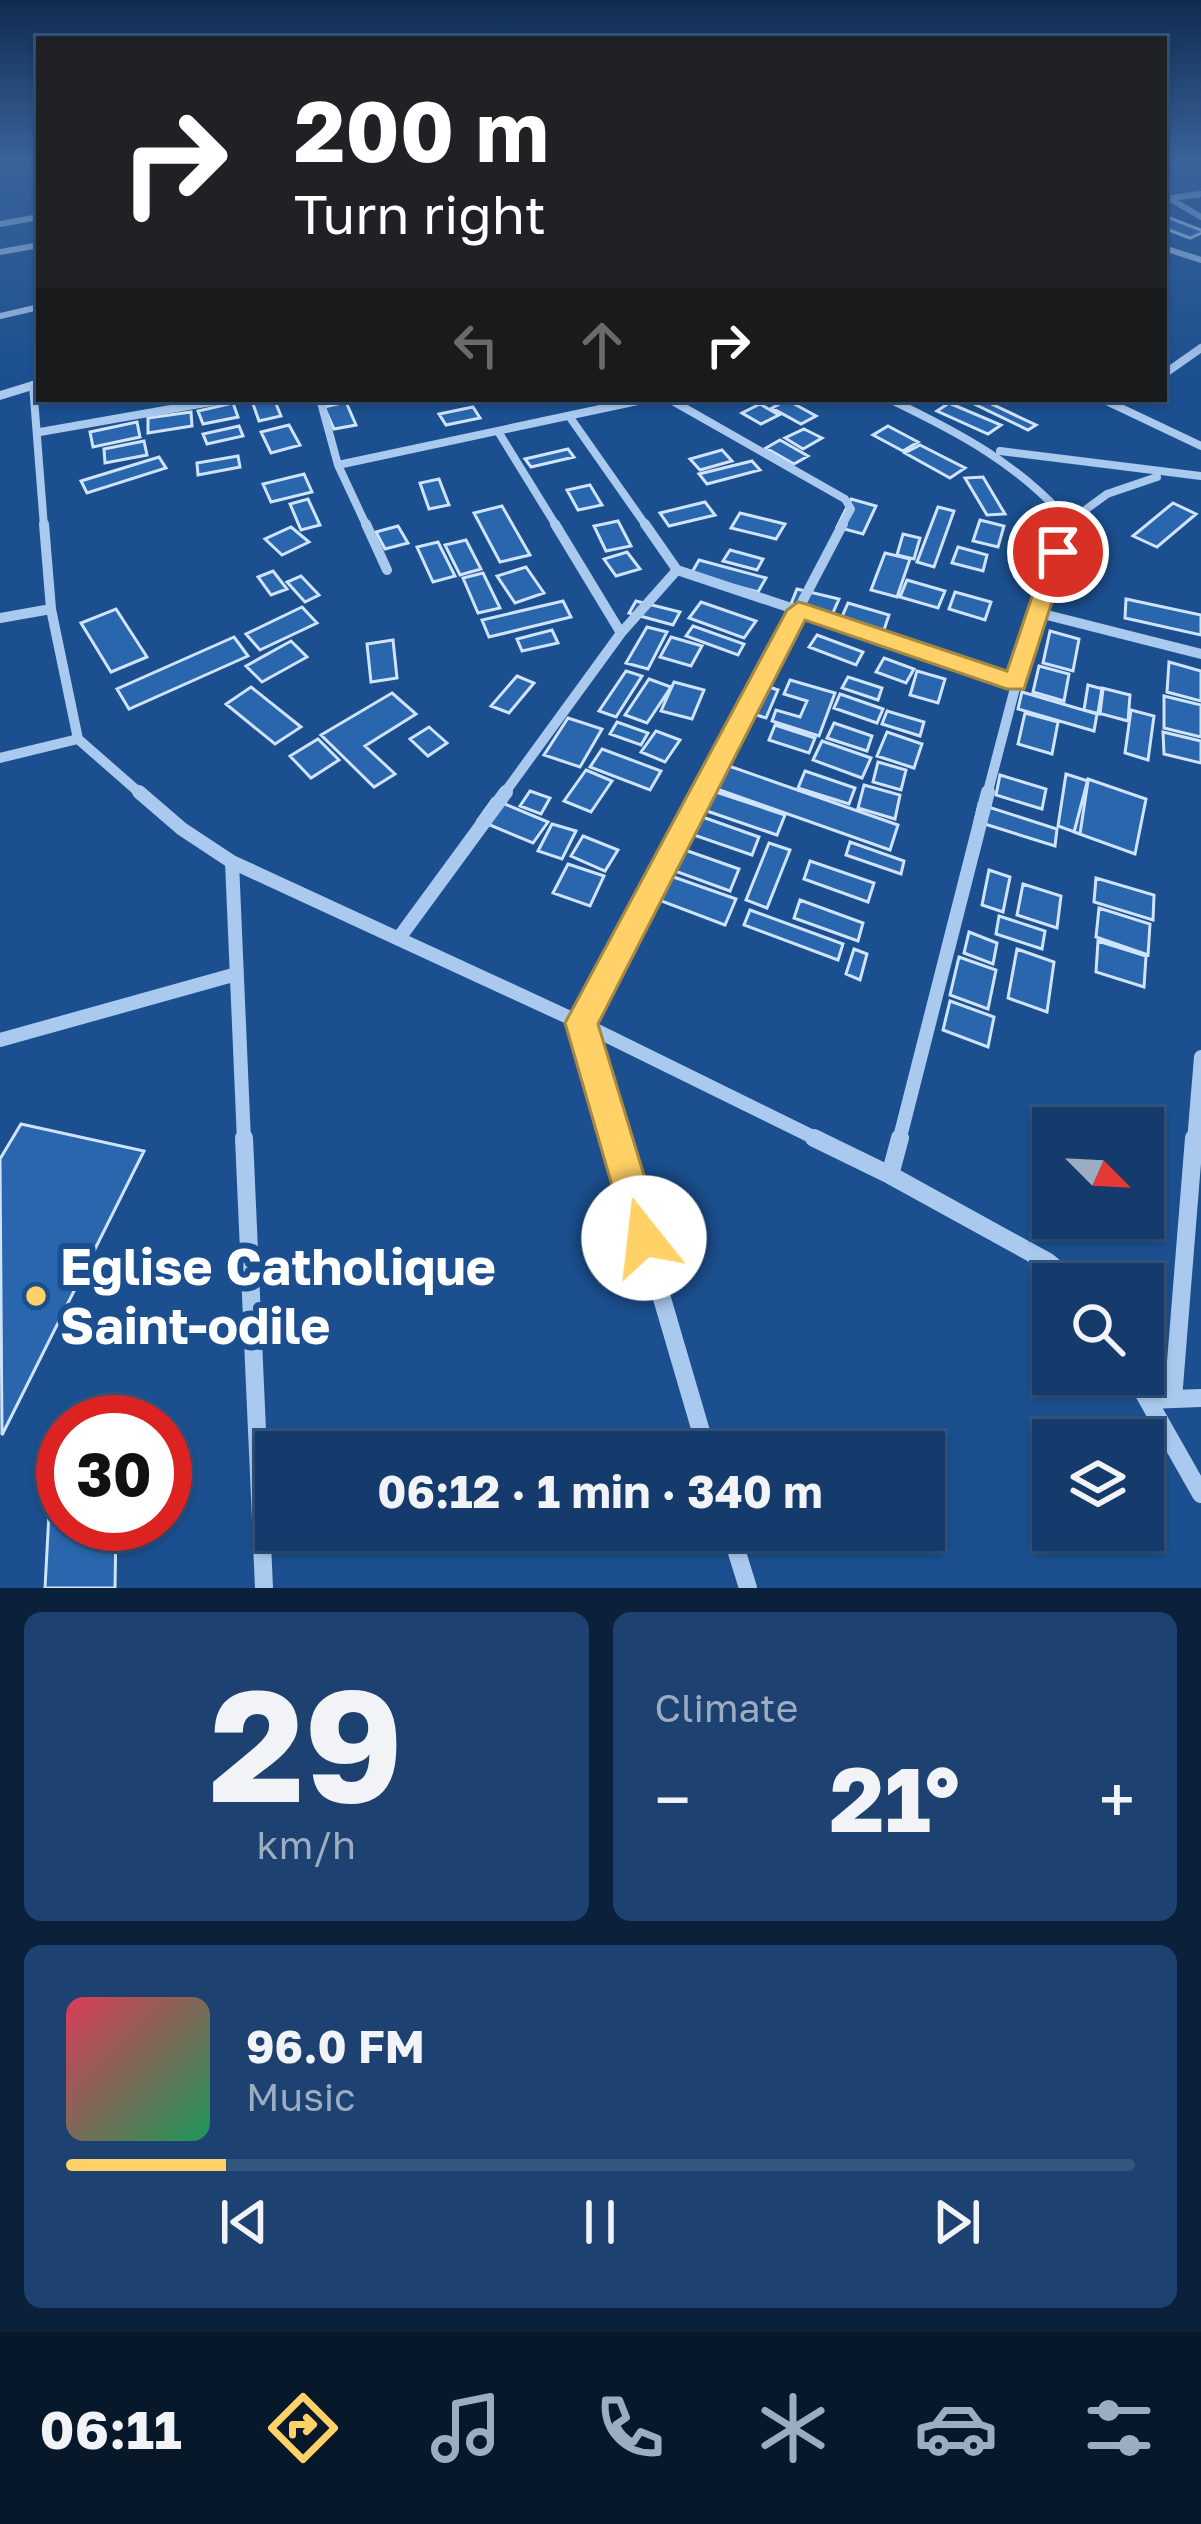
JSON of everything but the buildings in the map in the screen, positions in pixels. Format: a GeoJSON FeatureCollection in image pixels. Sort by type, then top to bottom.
{"type":"FeatureCollection","features":[{"type":"Feature","properties":{"kind":"street"},"geometry":{"type":"LineString","coordinates":[[0,252],[36,245]]}},
{"type":"Feature","properties":{"kind":"street"},"geometry":{"type":"LineString","coordinates":[[1167,249],[1201,260]]}},
{"type":"Feature","properties":{"kind":"street"},"geometry":{"type":"LineString","coordinates":[[0,316],[36,308]]}},
{"type":"Feature","properties":{"kind":"street"},"geometry":{"type":"LineString","coordinates":[[1167,372],[1201,348]]}},
{"type":"Feature","properties":{"kind":"street"},"geometry":{"type":"LineString","coordinates":[[0,396],[36,384]]}},
{"type":"Feature","properties":{"kind":"street"},"geometry":{"type":"LineString","coordinates":[[38,402],[51,609],[78,739],[182,829],[232,862],[581,1023],[890,1175],[1049,1263]]}},
{"type":"Feature","properties":{"kind":"street"},"geometry":{"type":"LineString","coordinates":[[40,432],[211,402]]}},
{"type":"Feature","properties":{"kind":"street"},"geometry":{"type":"LineString","coordinates":[[321,402],[338,465],[387,570]]}},
{"type":"Feature","properties":{"kind":"street"},"geometry":{"type":"LineString","coordinates":[[338,465],[633,402]]}},
{"type":"Feature","properties":{"kind":"street"},"geometry":{"type":"LineString","coordinates":[[674,402],[851,504],[581,1023],[701,1431]]}},
{"type":"Feature","properties":{"kind":"street"},"geometry":{"type":"LineString","coordinates":[[895,402],[997,451],[1045,491],[1069,522]]}},
{"type":"Feature","properties":{"kind":"street"},"geometry":{"type":"LineString","coordinates":[[1109,402],[1201,446]]}},
{"type":"Feature","properties":{"kind":"street"},"geometry":{"type":"LineString","coordinates":[[1118,406],[1124,402]]}},
{"type":"Feature","properties":{"kind":"street"},"geometry":{"type":"LineString","coordinates":[[569,416],[677,570],[1016,683]]}},
{"type":"Feature","properties":{"kind":"street"},"geometry":{"type":"LineString","coordinates":[[499,433],[621,632]]}},
{"type":"Feature","properties":{"kind":"street"},"geometry":{"type":"LineString","coordinates":[[997,451],[1201,476]]}},
{"type":"Feature","properties":{"kind":"street"},"geometry":{"type":"LineString","coordinates":[[890,1175],[1035,612],[1069,522],[1107,494],[1164,475]]}},
{"type":"Feature","properties":{"kind":"street"},"geometry":{"type":"LineString","coordinates":[[399,938],[621,632],[677,570]]}},
{"type":"Feature","properties":{"kind":"street"},"geometry":{"type":"LineString","coordinates":[[0,618],[51,609]]}},
{"type":"Feature","properties":{"kind":"street"},"geometry":{"type":"LineString","coordinates":[[1035,612],[1201,654]]}},
{"type":"Feature","properties":{"kind":"street"},"geometry":{"type":"LineString","coordinates":[[0,758],[78,739]]}},
{"type":"Feature","properties":{"kind":"street"},"geometry":{"type":"LineString","coordinates":[[232,862],[233,975],[264,1588]]}},
{"type":"Feature","properties":{"kind":"street"},"geometry":{"type":"LineString","coordinates":[[0,1040],[233,975]]}},
{"type":"Feature","properties":{"kind":"street"},"geometry":{"type":"LineString","coordinates":[[1173,1399],[1201,1057]]}},
{"type":"Feature","properties":{"kind":"street"},"geometry":{"type":"LineString","coordinates":[[1145,1395],[1201,1494]]}},
{"type":"Feature","properties":{"kind":"street"},"geometry":{"type":"LineString","coordinates":[[1148,1400],[1201,1398]]}},
{"type":"Feature","properties":{"kind":"street"},"geometry":{"type":"LineString","coordinates":[[737,1551],[748,1588]]}},
{"type":"Feature","properties":{"kind":"place","name":"Eglise Catholique Saint-odile"},"geometry":{"type":"Point","coordinates":[36,1296]}},
{"type":"Feature","properties":{"kind":"route"},"geometry":{"type":"LineString","coordinates":[[644,1238],[581,1023],[798,610],[1016,683],[1058,552]]}}]}
